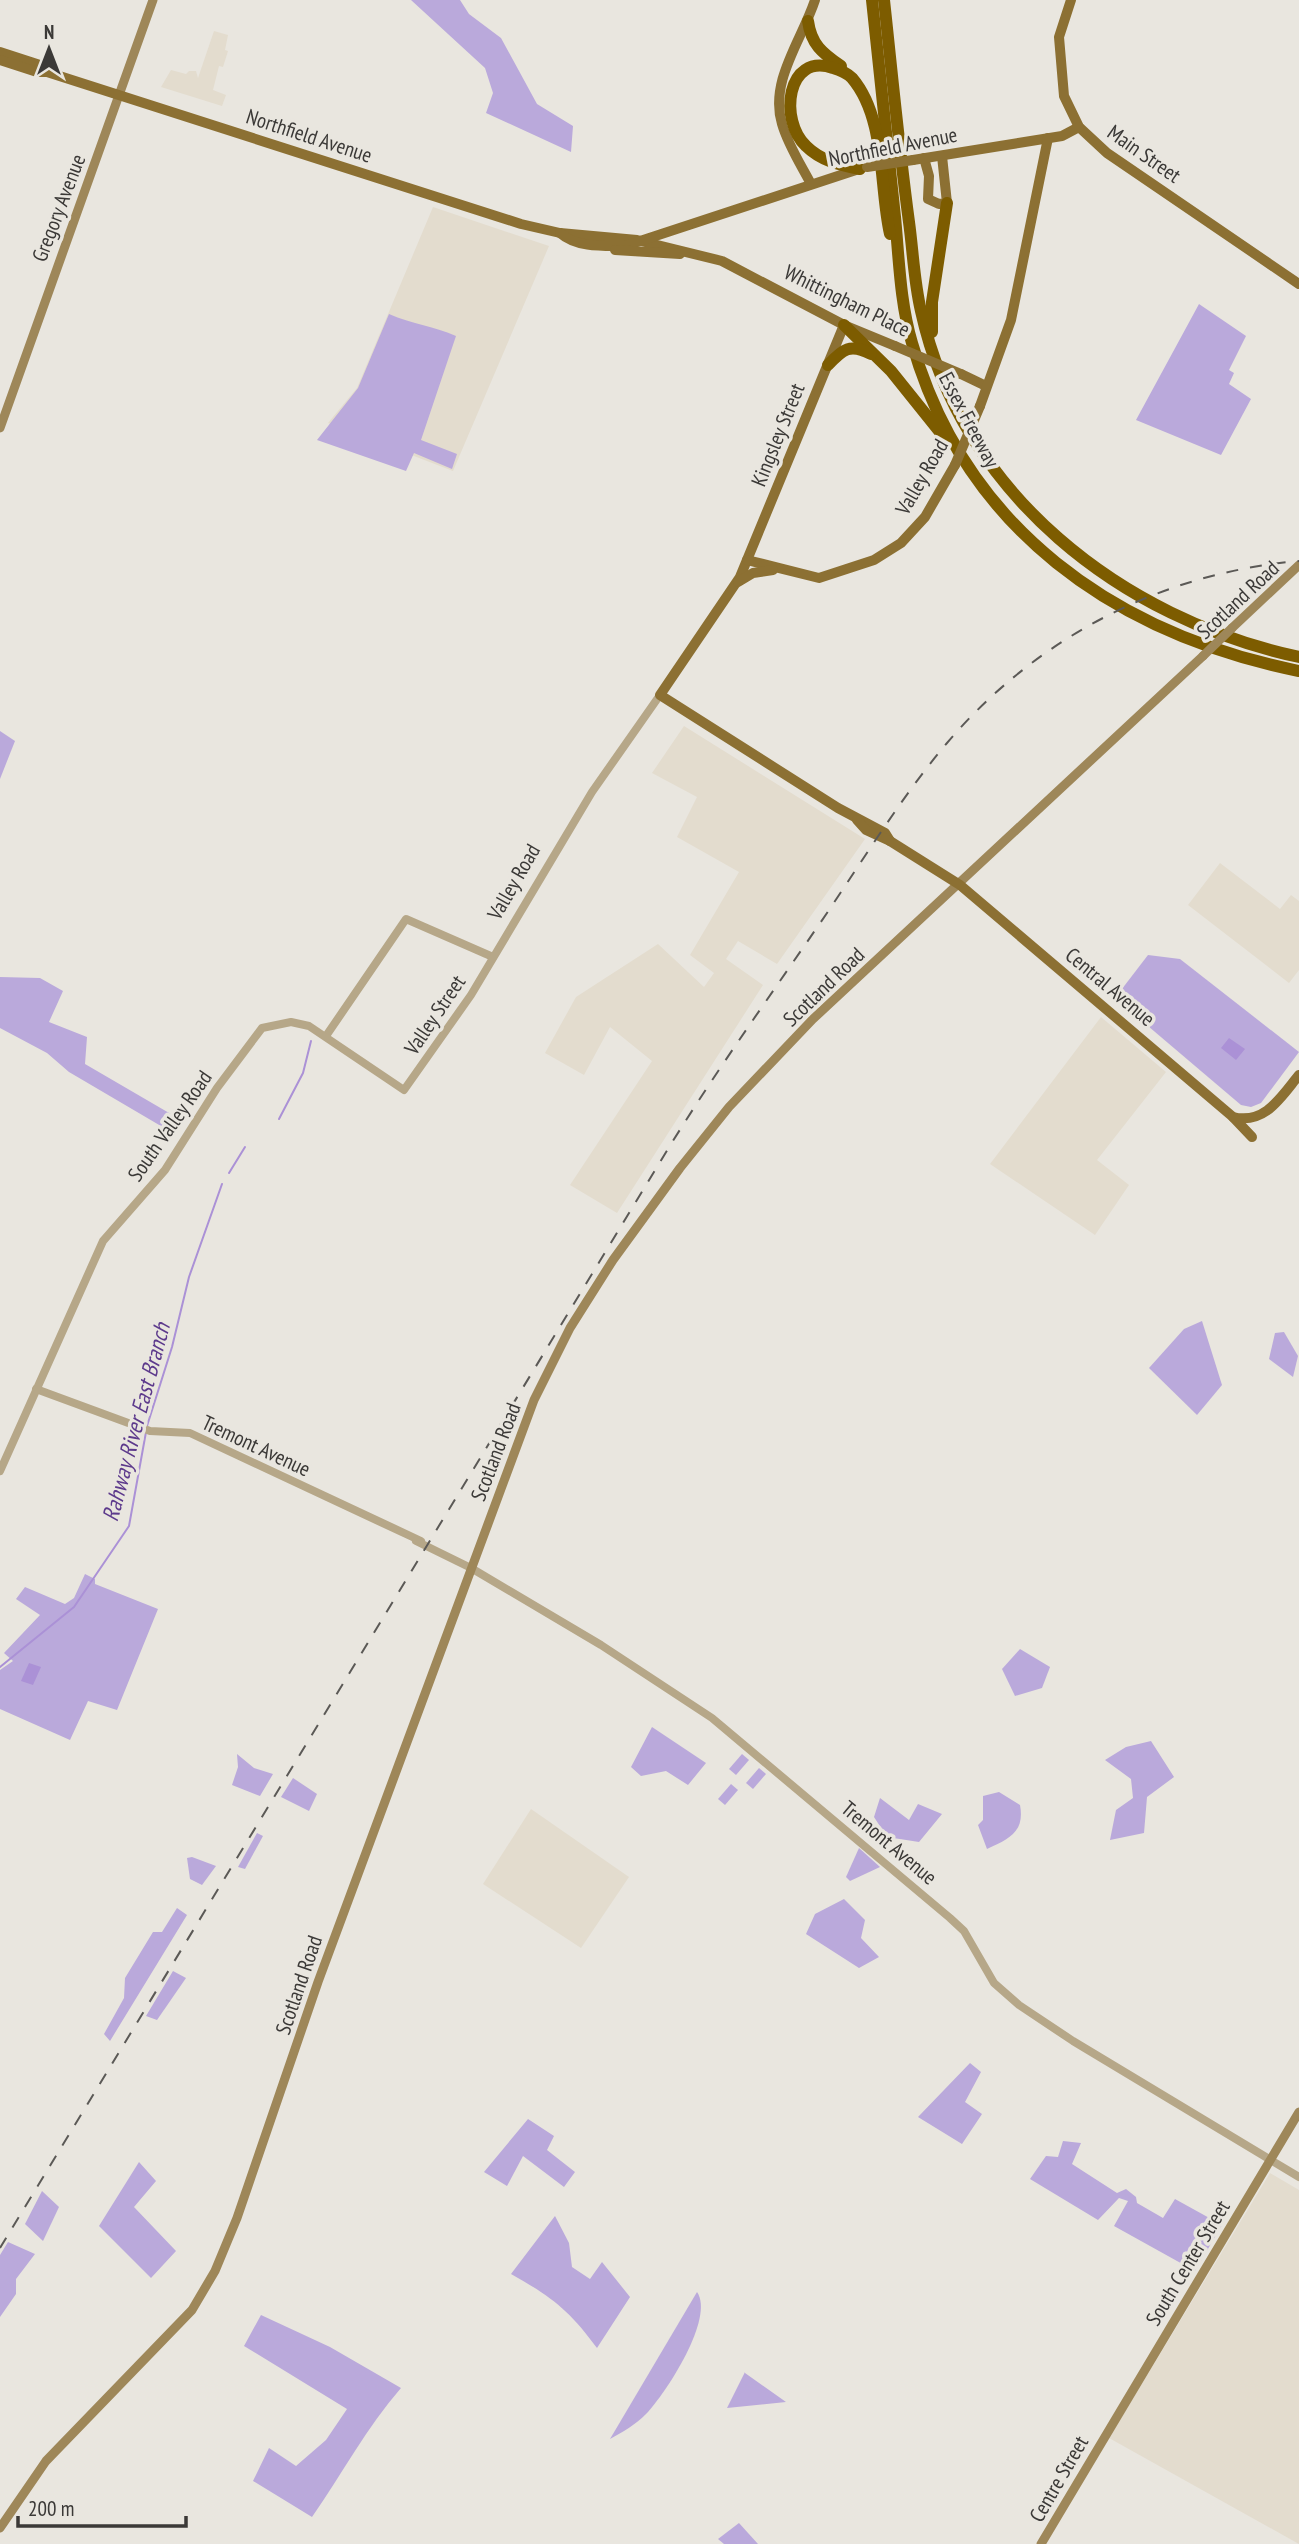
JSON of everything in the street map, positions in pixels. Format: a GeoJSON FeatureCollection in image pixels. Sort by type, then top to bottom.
{"type":"FeatureCollection","features":[{"type":"Feature","properties":{"kind":"highway","name":"Essex Freeway"},"geometry":{"type":"LineString","coordinates":[[872,0],[911,341],[929,396],[960,464],[1039,552],[1084,586],[1191,641],[1299,671]]}},
{"type":"Feature","properties":{"kind":"highway","name":"Essex Freeway"},"geometry":{"type":"LineString","coordinates":[[884,0],[920,310],[952,401],[996,474],[1043,527],[1075,555],[1146,600],[1189,622],[1246,643],[1299,657]]}},
{"type":"Feature","properties":{"kind":"highway"},"geometry":{"type":"LineString","coordinates":[[808,21],[818,50],[851,76],[867,102],[872,119],[884,209],[903,287]]}},
{"type":"Feature","properties":{"kind":"highway"},"geometry":{"type":"LineString","coordinates":[[851,76],[830,67],[811,69],[795,81],[789,104],[796,132],[807,148],[835,164],[863,168]]}},
{"type":"Feature","properties":{"kind":"highway"},"geometry":{"type":"LineString","coordinates":[[939,370],[931,327],[947,203]]}},
{"type":"Feature","properties":{"kind":"highway"},"geometry":{"type":"LineString","coordinates":[[844,325],[881,359],[960,464]]}},
{"type":"Feature","properties":{"kind":"highway"},"geometry":{"type":"LineString","coordinates":[[828,365],[844,348],[852,346],[881,359]]}},
{"type":"Feature","properties":{"kind":"highway"},"geometry":{"type":"LineString","coordinates":[[1191,641],[1255,669],[1299,680]]}},
{"type":"Feature","properties":{"kind":"highway"},"geometry":{"type":"LineString","coordinates":[[1246,643],[1299,651]]}},
{"type":"Feature","properties":{"kind":"main road","name":"Gregory Avenue"},"geometry":{"type":"LineString","coordinates":[[0,428],[56,265],[121,95],[153,0]]}},
{"type":"Feature","properties":{"kind":"main road"},"geometry":{"type":"LineString","coordinates":[[811,184],[783,129],[778,102],[781,82],[815,0]]}},
{"type":"Feature","properties":{"kind":"main road","name":"Main Street"},"geometry":{"type":"LineString","coordinates":[[1071,0],[1059,37],[1059,51],[1064,96],[1079,127],[1107,153],[1299,284]]}},
{"type":"Feature","properties":{"kind":"main road","name":"Northfield Avenue"},"geometry":{"type":"LineString","coordinates":[[0,52],[40,65],[47,72]]}},
{"type":"Feature","properties":{"kind":"main road","name":"Northfield Avenue"},"geometry":{"type":"LineString","coordinates":[[0,60],[121,95],[457,204],[560,233],[637,240]]}},
{"type":"Feature","properties":{"kind":"main road","name":"Northfield Avenue"},"geometry":{"type":"LineString","coordinates":[[560,233],[568,240],[592,245],[625,246],[863,168],[1062,136],[1079,127]]}},
{"type":"Feature","properties":{"kind":"main road","name":"Valley Road"},"geometry":{"type":"LineString","coordinates":[[660,695],[735,584],[747,560],[813,578],[824,578],[886,554],[925,517],[960,464],[1011,320],[1048,138]]}},
{"type":"Feature","properties":{"kind":"main road"},"geometry":{"type":"LineString","coordinates":[[925,158],[929,176],[928,199],[939,204],[947,203],[942,156]]}},
{"type":"Feature","properties":{"kind":"main road"},"geometry":{"type":"LineString","coordinates":[[673,229],[668,238],[670,244],[691,254]]}},
{"type":"Feature","properties":{"kind":"main road","name":"Whittingham Place"},"geometry":{"type":"LineString","coordinates":[[637,240],[730,265],[844,325],[986,386]]}},
{"type":"Feature","properties":{"kind":"main road","name":"Whittingham Place"},"geometry":{"type":"LineString","coordinates":[[592,245],[620,251],[691,254]]}},
{"type":"Feature","properties":{"kind":"main road","name":"Kingsley Street"},"geometry":{"type":"LineString","coordinates":[[747,560],[844,325]]}},
{"type":"Feature","properties":{"kind":"main road","name":"Scotland Road"},"geometry":{"type":"LineString","coordinates":[[0,2528],[46,2461],[180,2323],[208,2284],[237,2218],[317,1984],[534,1400],[576,1320],[643,1219],[729,1107],[813,1019],[960,885],[1265,600],[1299,565]]}},
{"type":"Feature","properties":{"kind":"main road","name":"Valley Road"},"geometry":{"type":"LineString","coordinates":[[735,584],[753,573],[778,569]]}},
{"type":"Feature","properties":{"kind":"main road","name":"Central Avenue"},"geometry":{"type":"LineString","coordinates":[[660,695],[857,820],[885,833],[890,841],[960,885],[1233,1116],[1251,1137]]}},
{"type":"Feature","properties":{"kind":"main road"},"geometry":{"type":"LineString","coordinates":[[1233,1116],[1250,1119],[1264,1114],[1299,1075]]}},
{"type":"Feature","properties":{"kind":"main road","name":"South Center Street"},"geometry":{"type":"LineString","coordinates":[[1107,2432],[1299,2112]]}},
{"type":"Feature","properties":{"kind":"main road","name":"Centre Street"},"geometry":{"type":"LineString","coordinates":[[1041,2544],[1107,2432]]}},
{"type":"Feature","properties":{"kind":"street","name":"Valley Road"},"geometry":{"type":"LineString","coordinates":[[493,957],[592,792],[660,695]]}},
{"type":"Feature","properties":{"kind":"street"},"geometry":{"type":"LineString","coordinates":[[326,1036],[406,919],[493,957]]}},
{"type":"Feature","properties":{"kind":"street","name":"Valley Street"},"geometry":{"type":"LineString","coordinates":[[404,1090],[471,995],[493,957]]}},
{"type":"Feature","properties":{"kind":"street","name":"South Valley Road"},"geometry":{"type":"LineString","coordinates":[[0,1471],[103,1241],[165,1170],[202,1110],[257,1033],[267,1025],[301,1023],[326,1036],[404,1090]]}},
{"type":"Feature","properties":{"kind":"street","name":"Tremont Avenue"},"geometry":{"type":"LineString","coordinates":[[36,1389],[150,1431],[190,1433],[471,1568],[601,1646],[712,1718],[950,1918],[964,1931],[994,1983],[1019,2005],[1073,2041],[1299,2177]]}},
{"type":"Feature","properties":{"kind":"shaded area"},"geometry":{"type":"Polygon","coordinates":[[[411,0],[460,0],[469,14],[501,38],[537,104],[573,126],[571,152],[486,113],[493,93],[485,68],[411,0]]]}},
{"type":"Feature","properties":{"kind":"shaded area"},"geometry":{"type":"Polygon","coordinates":[[[214,31],[228,35],[225,50],[228,51],[223,67],[219,66],[213,90],[226,95],[222,106],[161,87],[171,70],[186,74],[196,71],[198,78],[214,31]]]}},
{"type":"Feature","properties":{"kind":"shaded area"},"geometry":{"type":"Polygon","coordinates":[[[433,207],[549,246],[453,471],[328,423],[357,388],[433,207]]]}},
{"type":"Feature","properties":{"kind":"shaded area"},"geometry":{"type":"Polygon","coordinates":[[[1199,304],[1246,336],[1229,370],[1234,373],[1229,384],[1251,399],[1221,455],[1136,420],[1199,304]]]}},
{"type":"Feature","properties":{"kind":"shaded area"},"geometry":{"type":"Polygon","coordinates":[[[389,314],[456,336],[421,440],[457,454],[452,469],[414,453],[406,471],[317,440],[358,388],[389,314]]]}},
{"type":"Feature","properties":{"kind":"shaded area"},"geometry":{"type":"Polygon","coordinates":[[[684,726],[865,839],[777,964],[738,941],[726,959],[763,985],[617,1213],[570,1185],[652,1061],[610,1027],[584,1075],[545,1053],[576,997],[658,944],[704,987],[714,973],[690,955],[739,872],[677,837],[697,797],[652,773],[684,726]]]}},
{"type":"Feature","properties":{"kind":"shaded area"},"geometry":{"type":"Polygon","coordinates":[[[0,731],[15,741],[0,779],[0,731]]]}},
{"type":"Feature","properties":{"kind":"shaded area"},"geometry":{"type":"Polygon","coordinates":[[[1220,863],[1280,909],[1291,895],[1299,901],[1299,970],[1289,983],[1188,905],[1220,863]]]}},
{"type":"Feature","properties":{"kind":"shaded area"},"geometry":{"type":"Polygon","coordinates":[[[1148,955],[1180,959],[1299,1052],[1261,1103],[1251,1107],[1241,1105],[1115,998],[1148,955]]]}},
{"type":"Feature","properties":{"kind":"shaded area"},"geometry":{"type":"Polygon","coordinates":[[[0,977],[40,978],[63,991],[49,1022],[87,1037],[85,1064],[176,1117],[166,1129],[69,1072],[47,1053],[0,1028],[0,977]]]}},
{"type":"Feature","properties":{"kind":"shaded area"},"geometry":{"type":"Polygon","coordinates":[[[1101,1017],[1166,1072],[1097,1160],[1129,1185],[1095,1235],[990,1164],[1101,1017]]]}},
{"type":"Feature","properties":{"kind":"shaded area"},"geometry":{"type":"Polygon","coordinates":[[[1229,1038],[1245,1049],[1236,1060],[1221,1048],[1229,1038]]]}},
{"type":"Feature","properties":{"kind":"shaded area"},"geometry":{"type":"Polygon","coordinates":[[[1202,1321],[1222,1385],[1197,1415],[1149,1368],[1184,1329],[1202,1321]]]}},
{"type":"Feature","properties":{"kind":"shaded area"},"geometry":{"type":"Polygon","coordinates":[[[1284,1332],[1298,1356],[1293,1377],[1269,1359],[1275,1333],[1284,1332]]]}},
{"type":"Feature","properties":{"kind":"shaded area"},"geometry":{"type":"Polygon","coordinates":[[[85,1574],[95,1579],[95,1584],[158,1609],[117,1710],[88,1701],[70,1740],[0,1709],[0,1670],[13,1661],[4,1653],[40,1615],[16,1599],[25,1587],[65,1604],[74,1598],[85,1574]]]}},
{"type":"Feature","properties":{"kind":"shaded area"},"geometry":{"type":"Polygon","coordinates":[[[1020,1649],[1050,1667],[1042,1688],[1015,1696],[1002,1669],[1020,1649]]]}},
{"type":"Feature","properties":{"kind":"shaded area"},"geometry":{"type":"Polygon","coordinates":[[[29,1663],[41,1667],[33,1685],[21,1681],[29,1663]]]}},
{"type":"Feature","properties":{"kind":"shaded area"},"geometry":{"type":"Polygon","coordinates":[[[652,1727],[706,1763],[688,1785],[666,1771],[641,1776],[631,1767],[652,1727]]]}},
{"type":"Feature","properties":{"kind":"shaded area"},"geometry":{"type":"Polygon","coordinates":[[[1151,1741],[1174,1777],[1147,1797],[1144,1833],[1110,1840],[1116,1810],[1133,1798],[1131,1779],[1105,1760],[1126,1747],[1151,1741]]]}},
{"type":"Feature","properties":{"kind":"shaded area"},"geometry":{"type":"Polygon","coordinates":[[[237,1754],[254,1768],[273,1774],[260,1796],[232,1785],[238,1767],[237,1754]]]}},
{"type":"Feature","properties":{"kind":"shaded area"},"geometry":{"type":"Polygon","coordinates":[[[742,1754],[749,1760],[736,1775],[729,1769],[742,1754]]]}},
{"type":"Feature","properties":{"kind":"shaded area"},"geometry":{"type":"Polygon","coordinates":[[[759,1768],[766,1774],[753,1789],[746,1783],[759,1768]]]}},
{"type":"Feature","properties":{"kind":"shaded area"},"geometry":{"type":"Polygon","coordinates":[[[293,1778],[317,1794],[309,1811],[281,1797],[293,1778]]]}},
{"type":"Feature","properties":{"kind":"shaded area"},"geometry":{"type":"Polygon","coordinates":[[[731,1784],[738,1790],[725,1805],[718,1799],[731,1784]]]}},
{"type":"Feature","properties":{"kind":"shaded area"},"geometry":{"type":"Polygon","coordinates":[[[999,1792],[1020,1805],[1020,1822],[1008,1838],[987,1849],[978,1825],[983,1820],[983,1796],[999,1792]]]}},
{"type":"Feature","properties":{"kind":"shaded area"},"geometry":{"type":"Polygon","coordinates":[[[880,1798],[909,1820],[918,1804],[942,1814],[919,1842],[887,1837],[874,1817],[880,1798]]]}},
{"type":"Feature","properties":{"kind":"shaded area"},"geometry":{"type":"Polygon","coordinates":[[[531,1809],[629,1877],[581,1948],[483,1884],[531,1809]]]}},
{"type":"Feature","properties":{"kind":"shaded area"},"geometry":{"type":"Polygon","coordinates":[[[257,1833],[263,1836],[245,1869],[238,1867],[257,1833]]]}},
{"type":"Feature","properties":{"kind":"shaded area"},"geometry":{"type":"Polygon","coordinates":[[[859,1848],[880,1867],[850,1881],[846,1877],[859,1848]]]}},
{"type":"Feature","properties":{"kind":"shaded area"},"geometry":{"type":"Polygon","coordinates":[[[192,1857],[216,1866],[202,1885],[190,1879],[187,1858],[192,1857]]]}},
{"type":"Feature","properties":{"kind":"shaded area"},"geometry":{"type":"Polygon","coordinates":[[[844,1899],[865,1920],[861,1938],[879,1957],[859,1968],[806,1934],[815,1914],[844,1899]]]}},
{"type":"Feature","properties":{"kind":"shaded area"},"geometry":{"type":"Polygon","coordinates":[[[177,1908],[187,1915],[110,2041],[104,2034],[124,1998],[125,1978],[153,1932],[162,1932],[177,1908]]]}},
{"type":"Feature","properties":{"kind":"shaded area"},"geometry":{"type":"Polygon","coordinates":[[[173,1971],[186,1978],[157,2020],[146,2016],[173,1971]]]}},
{"type":"Feature","properties":{"kind":"shaded area"},"geometry":{"type":"Polygon","coordinates":[[[970,2063],[981,2072],[965,2102],[982,2114],[962,2144],[918,2117],[970,2063]]]}},
{"type":"Feature","properties":{"kind":"shaded area"},"geometry":{"type":"Polygon","coordinates":[[[528,2119],[554,2136],[547,2150],[575,2172],[564,2187],[523,2156],[507,2186],[484,2172],[528,2119]]]}},
{"type":"Feature","properties":{"kind":"shaded area"},"geometry":{"type":"Polygon","coordinates":[[[1063,2141],[1081,2143],[1072,2164],[1117,2193],[1126,2189],[1136,2197],[1137,2203],[1163,2218],[1175,2199],[1222,2225],[1195,2271],[1114,2226],[1128,2201],[1119,2198],[1098,2220],[1030,2179],[1046,2156],[1058,2157],[1063,2141]]]}},
{"type":"Feature","properties":{"kind":"shaded area"},"geometry":{"type":"Polygon","coordinates":[[[139,2162],[156,2181],[134,2207],[176,2251],[151,2278],[99,2226],[139,2162]]]}},
{"type":"Feature","properties":{"kind":"shaded area"},"geometry":{"type":"Polygon","coordinates":[[[1270,2173],[1299,2190],[1299,2544],[1109,2438],[1270,2173]]]}},
{"type":"Feature","properties":{"kind":"shaded area"},"geometry":{"type":"Polygon","coordinates":[[[42,2191],[59,2207],[43,2241],[25,2224],[42,2191]]]}},
{"type":"Feature","properties":{"kind":"shaded area"},"geometry":{"type":"Polygon","coordinates":[[[555,2216],[569,2243],[572,2267],[590,2279],[602,2262],[630,2297],[597,2348],[559,2305],[511,2274],[555,2216]]]}},
{"type":"Feature","properties":{"kind":"shaded area"},"geometry":{"type":"Polygon","coordinates":[[[8,2242],[35,2254],[16,2279],[16,2294],[0,2317],[0,2255],[8,2242]]]}},
{"type":"Feature","properties":{"kind":"shaded area"},"geometry":{"type":"Polygon","coordinates":[[[697,2292],[701,2304],[699,2319],[686,2355],[676,2373],[646,2414],[610,2439],[697,2292]]]}},
{"type":"Feature","properties":{"kind":"shaded area"},"geometry":{"type":"Polygon","coordinates":[[[261,2315],[330,2347],[401,2388],[366,2435],[312,2517],[253,2481],[269,2448],[296,2466],[326,2440],[347,2409],[244,2346],[261,2315]]]}},
{"type":"Feature","properties":{"kind":"shaded area"},"geometry":{"type":"Polygon","coordinates":[[[745,2373],[786,2402],[727,2408],[745,2373]]]}},
{"type":"Feature","properties":{"kind":"shaded area"},"geometry":{"type":"Polygon","coordinates":[[[739,2523],[758,2544],[724,2544],[718,2539],[739,2523]]]}},
{"type":"Feature","properties":{"kind":"waterway","name":"Rahway River East Branch"},"geometry":{"type":"LineString","coordinates":[[279,1119],[303,1073],[311,1041]]}},
{"type":"Feature","properties":{"kind":"waterway","name":"Rahway River East Branch"},"geometry":{"type":"LineString","coordinates":[[229,1173],[245,1147]]}},
{"type":"Feature","properties":{"kind":"waterway","name":"Rahway River East Branch"},"geometry":{"type":"LineString","coordinates":[[147,1426],[172,1347],[189,1277],[222,1184]]}},
{"type":"Feature","properties":{"kind":"waterway","name":"Rahway River East Branch"},"geometry":{"type":"LineString","coordinates":[[0,1667],[74,1607],[129,1526],[146,1432]]}},
{"type":"Feature","properties":{"kind":"railway"},"geometry":{"type":"LineString","coordinates":[[0,2248],[671,1144],[742,1035],[929,765],[982,706],[1020,672],[1061,642],[1105,617],[1150,596],[1198,580],[1248,568],[1299,561]]}}]}
